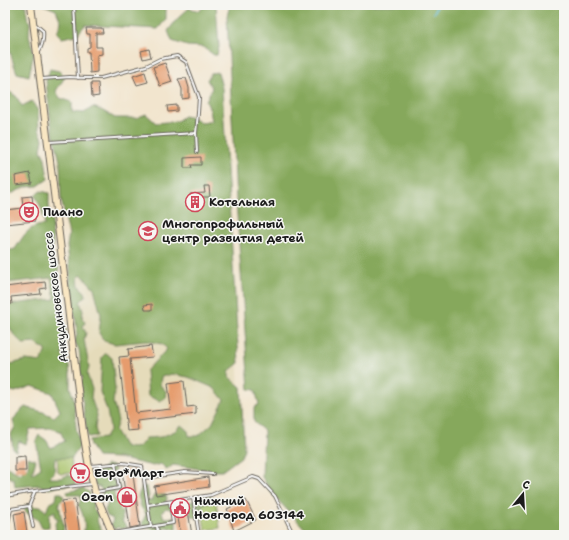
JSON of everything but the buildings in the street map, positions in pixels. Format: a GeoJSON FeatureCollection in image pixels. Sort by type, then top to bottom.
{"type":"FeatureCollection","features":[{"type":"Feature","properties":{"kind":"street","name":"Анкудиновское шоссе"},"geometry":{"type":"LineString","coordinates":[[31,5],[83,431],[92,484],[112,534]]}},
{"type":"Feature","properties":{"kind":"lane"},"geometry":{"type":"LineString","coordinates":[[74,5],[78,78]]}},
{"type":"Feature","properties":{"kind":"lane"},"geometry":{"type":"LineString","coordinates":[[41,79],[70,77],[101,78],[146,66],[160,59],[177,56],[186,62],[198,97],[196,133],[197,152]]}},
{"type":"Feature","properties":{"kind":"lane"},"geometry":{"type":"LineString","coordinates":[[48,142],[196,133]]}},
{"type":"Feature","properties":{"kind":"lane"},"geometry":{"type":"LineString","coordinates":[[89,467],[115,463],[142,466],[151,527]]}},
{"type":"Feature","properties":{"kind":"lane"},"geometry":{"type":"LineString","coordinates":[[95,492],[119,488],[115,463]]}},
{"type":"Feature","properties":{"kind":"lane"},"geometry":{"type":"LineString","coordinates":[[144,478],[185,472],[213,474]]}},
{"type":"Feature","properties":{"kind":"lane"},"geometry":{"type":"LineString","coordinates":[[148,505],[211,495],[253,478],[259,479],[275,496],[294,534],[292,535]]}},
{"type":"Feature","properties":{"kind":"lane"},"geometry":{"type":"LineString","coordinates":[[5,496],[92,484]]}},
{"type":"Feature","properties":{"kind":"lane"},"geometry":{"type":"LineString","coordinates":[[33,527],[29,506],[35,491]]}},
{"type":"Feature","properties":{"kind":"lane"},"geometry":{"type":"LineString","coordinates":[[193,498],[199,535]]}},
{"type":"Feature","properties":{"kind":"lane"},"geometry":{"type":"LineString","coordinates":[[112,534],[173,523],[170,502]]}},
{"type":"Feature","properties":{"kind":"lane"},"geometry":{"type":"LineString","coordinates":[[6,535],[11,509],[29,506]]}},
{"type":"Feature","properties":{"kind":"lane"},"geometry":{"type":"LineString","coordinates":[[157,526],[158,535]]}},
{"type":"Feature","properties":{"kind":"shaded area","name":"Многопрофильный центр развития детей"},"geometry":{"type":"Polygon","coordinates":[[[223,135],[243,452],[220,468],[95,453],[57,152],[223,135]]]}},
{"type":"Feature","properties":{"kind":"shaded area"},"geometry":{"type":"Polygon","coordinates":[[[55,277],[67,362],[5,370],[5,283],[55,277]]]}},
{"type":"Feature","properties":{"kind":"green space"},"geometry":{"type":"Polygon","coordinates":[[[5,5],[26,5],[27,17],[30,23],[29,35],[34,53],[29,76],[17,73],[8,43],[5,42],[5,5]]]}},
{"type":"Feature","properties":{"kind":"green space"},"geometry":{"type":"Polygon","coordinates":[[[44,5],[168,5],[166,7],[166,19],[158,29],[85,25],[77,35],[62,38],[57,33],[61,22],[56,10],[44,5]]]}},
{"type":"Feature","properties":{"kind":"green space"},"geometry":{"type":"Polygon","coordinates":[[[204,5],[216,5],[219,47],[217,55],[214,55],[203,47],[187,46],[172,41],[168,31],[177,19],[189,8],[200,11],[204,5]]]}},
{"type":"Feature","properties":{"kind":"green space"},"geometry":{"type":"Polygon","coordinates":[[[230,5],[564,5],[564,535],[311,535],[273,495],[262,477],[264,431],[254,422],[254,408],[259,404],[255,390],[249,389],[236,200],[227,16],[230,5]]]}},
{"type":"Feature","properties":{"kind":"green space","name":"Многопрофильный центр развития детей"},"geometry":{"type":"Polygon","coordinates":[[[50,69],[59,71],[65,77],[56,91],[60,98],[72,102],[72,112],[84,113],[93,107],[115,118],[136,118],[146,114],[156,123],[177,121],[184,116],[194,118],[202,123],[212,121],[210,110],[206,101],[212,88],[207,80],[211,73],[218,72],[222,88],[239,363],[229,371],[229,377],[241,387],[244,449],[241,457],[222,471],[173,465],[167,470],[161,464],[153,466],[118,458],[97,457],[90,445],[89,440],[105,438],[110,429],[107,410],[100,392],[102,357],[106,353],[112,358],[115,389],[113,402],[118,421],[115,430],[124,446],[131,448],[137,447],[142,444],[146,438],[161,437],[175,431],[181,425],[188,431],[189,436],[198,436],[212,424],[224,400],[214,388],[188,377],[172,374],[161,377],[160,385],[166,391],[165,398],[160,401],[148,396],[146,371],[167,349],[162,344],[146,341],[115,344],[104,341],[99,333],[101,315],[94,288],[82,275],[78,277],[79,286],[85,292],[86,296],[80,302],[83,311],[82,318],[85,322],[83,327],[86,333],[84,339],[89,367],[87,374],[92,389],[91,398],[97,415],[95,428],[97,436],[88,437],[80,381],[83,378],[79,370],[81,366],[79,350],[75,342],[77,333],[75,314],[71,305],[73,294],[70,289],[70,268],[67,246],[69,234],[61,199],[60,161],[51,124],[46,81],[50,69]]]}},
{"type":"Feature","properties":{"kind":"green space"},"geometry":{"type":"Polygon","coordinates":[[[5,89],[16,96],[22,106],[32,101],[38,111],[39,129],[43,139],[41,150],[45,158],[48,179],[38,186],[25,187],[11,194],[5,190],[5,89]]]}},
{"type":"Feature","properties":{"kind":"green space"},"geometry":{"type":"Polygon","coordinates":[[[41,191],[49,193],[53,245],[49,256],[59,268],[57,275],[60,299],[63,308],[62,315],[66,331],[62,355],[69,365],[70,388],[74,399],[76,427],[80,446],[72,458],[55,458],[54,473],[48,478],[61,478],[68,475],[75,478],[75,485],[60,486],[49,489],[39,485],[15,487],[14,480],[8,476],[5,480],[5,468],[7,467],[20,474],[28,467],[28,457],[36,460],[32,474],[41,468],[36,441],[39,435],[46,440],[51,448],[65,441],[60,431],[50,428],[30,429],[26,444],[19,441],[16,451],[13,449],[11,434],[15,427],[13,421],[18,413],[25,407],[54,417],[60,411],[52,393],[32,386],[15,392],[5,389],[5,356],[7,365],[26,360],[41,362],[46,350],[35,343],[23,344],[14,335],[5,322],[5,305],[55,299],[51,278],[5,283],[5,251],[15,249],[30,229],[45,225],[42,210],[35,195],[41,191]]]}},
{"type":"Feature","properties":{"kind":"green space"},"geometry":{"type":"Polygon","coordinates":[[[71,449],[72,471],[70,473],[60,474],[58,472],[57,451],[71,449]]]}},
{"type":"Feature","properties":{"kind":"green space"},"geometry":{"type":"Polygon","coordinates":[[[107,465],[114,466],[115,471],[110,473],[110,477],[120,486],[120,491],[114,492],[115,499],[120,499],[122,503],[119,510],[122,512],[123,523],[128,527],[121,529],[118,527],[115,529],[111,526],[113,519],[107,516],[105,510],[109,501],[103,497],[101,488],[95,485],[93,477],[95,472],[107,465]]]}},
{"type":"Feature","properties":{"kind":"green space"},"geometry":{"type":"Polygon","coordinates":[[[142,486],[147,487],[149,496],[146,501],[151,501],[154,495],[166,495],[167,499],[165,504],[172,504],[173,510],[166,508],[162,512],[164,518],[174,517],[176,529],[165,527],[163,531],[171,533],[172,535],[155,535],[154,529],[144,527],[142,523],[146,514],[141,507],[138,496],[142,486]]]}},
{"type":"Feature","properties":{"kind":"green space"},"geometry":{"type":"Polygon","coordinates":[[[83,488],[90,493],[89,498],[93,501],[93,508],[98,515],[98,523],[105,533],[104,535],[83,535],[84,519],[78,505],[81,500],[81,495],[68,495],[67,492],[83,488]]]}},
{"type":"Feature","properties":{"kind":"green space"},"geometry":{"type":"Polygon","coordinates":[[[57,493],[62,493],[64,498],[59,503],[64,525],[64,535],[50,535],[52,532],[56,533],[55,523],[59,520],[55,517],[55,511],[49,514],[49,527],[42,528],[38,520],[27,513],[24,509],[27,504],[36,507],[41,506],[46,512],[49,504],[56,500],[57,493]]]}},
{"type":"Feature","properties":{"kind":"green space"},"geometry":{"type":"Polygon","coordinates":[[[207,495],[212,497],[210,501],[200,505],[201,511],[206,515],[202,519],[191,516],[188,503],[195,500],[199,496],[207,495]]]}},
{"type":"Feature","properties":{"kind":"green space"},"geometry":{"type":"Polygon","coordinates":[[[216,502],[220,528],[205,530],[201,505],[216,502]]]}},
{"type":"Feature","properties":{"kind":"waterway"},"geometry":{"type":"LineString","coordinates":[[434,13],[437,5]]}},
{"type":"Feature","properties":{"kind":"place","name":"Котельная"},"geometry":{"type":"Point","coordinates":[195,202]}},
{"type":"Feature","properties":{"kind":"place","name":"Пиано"},"geometry":{"type":"Point","coordinates":[29,212]}},
{"type":"Feature","properties":{"kind":"place","name":"Многопрофильный центр развития детей"},"geometry":{"type":"Point","coordinates":[148,231]}},
{"type":"Feature","properties":{"kind":"place","name":"Евро*Март"},"geometry":{"type":"Point","coordinates":[80,473]}},
{"type":"Feature","properties":{"kind":"place","name":"Ozon"},"geometry":{"type":"Point","coordinates":[127,497]}},
{"type":"Feature","properties":{"kind":"place","name":"Нижний Новгород 603144"},"geometry":{"type":"Point","coordinates":[180,508]}}]}
